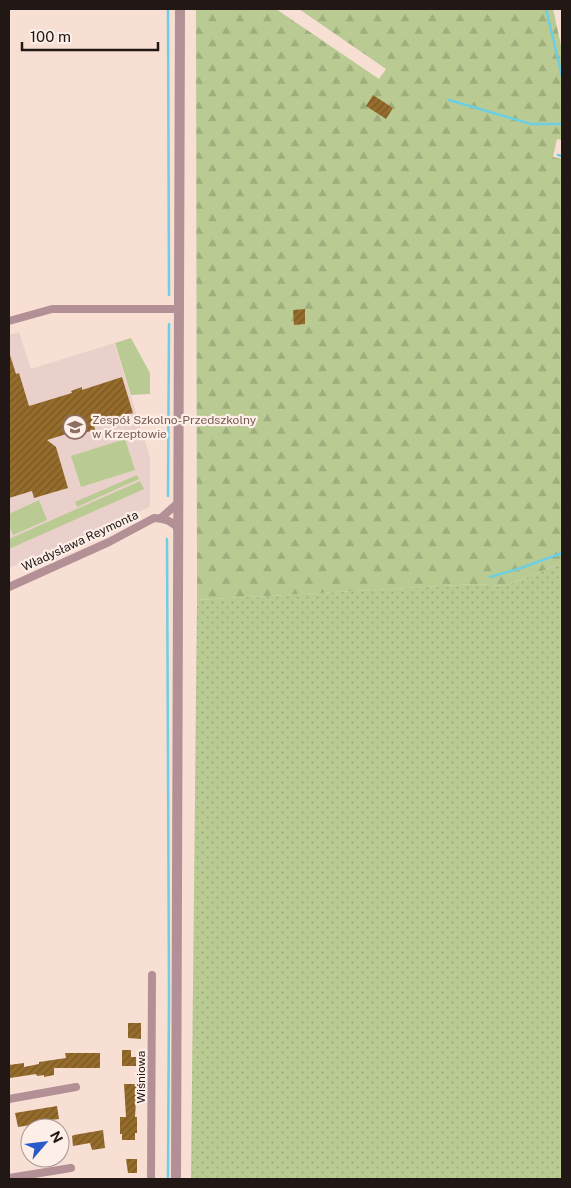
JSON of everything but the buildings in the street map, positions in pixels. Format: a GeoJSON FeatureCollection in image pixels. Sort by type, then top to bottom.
{"type":"FeatureCollection","features":[{"type":"Feature","properties":{"kind":"street"},"geometry":{"type":"LineString","coordinates":[[176,1179],[180,9]]}},
{"type":"Feature","properties":{"kind":"street"},"geometry":{"type":"LineString","coordinates":[[9,321],[52,309],[180,309]]}},
{"type":"Feature","properties":{"kind":"street","name":"Władysława Reymonta"},"geometry":{"type":"LineString","coordinates":[[9,587],[109,542],[154,518],[161,518],[179,502]]}},
{"type":"Feature","properties":{"kind":"street"},"geometry":{"type":"LineString","coordinates":[[161,518],[174,523],[179,530]]}},
{"type":"Feature","properties":{"kind":"street","name":"Wiśniowa"},"geometry":{"type":"LineString","coordinates":[[151,1179],[152,975]]}},
{"type":"Feature","properties":{"kind":"street"},"geometry":{"type":"LineString","coordinates":[[9,1099],[76,1087]]}},
{"type":"Feature","properties":{"kind":"street"},"geometry":{"type":"LineString","coordinates":[[9,1178],[71,1168]]}},
{"type":"Feature","properties":{"kind":"shaded area","name":"Zespół Szkolno-Przedszkolny w Krzeptowie"},"geometry":{"type":"Polygon","coordinates":[[[19,332],[31,369],[114,343],[150,457],[150,507],[9,568],[9,335],[19,332]]]}},
{"type":"Feature","properties":{"kind":"green space"},"geometry":{"type":"Polygon","coordinates":[[[196,9],[276,9],[379,79],[386,69],[299,9],[553,9],[562,50],[562,140],[557,139],[553,157],[562,159],[562,563],[505,586],[476,584],[197,600],[196,9]]]}},
{"type":"Feature","properties":{"kind":"green space"},"geometry":{"type":"Polygon","coordinates":[[[131,338],[150,373],[150,394],[131,395],[115,343],[131,338]]]}},
{"type":"Feature","properties":{"kind":"green space"},"geometry":{"type":"Polygon","coordinates":[[[125,439],[135,470],[81,487],[71,456],[125,439]]]}},
{"type":"Feature","properties":{"kind":"green space"},"geometry":{"type":"Polygon","coordinates":[[[137,475],[139,479],[77,507],[75,502],[137,475]]]}},
{"type":"Feature","properties":{"kind":"green space"},"geometry":{"type":"Polygon","coordinates":[[[140,481],[144,489],[9,549],[9,539],[140,481]]]}},
{"type":"Feature","properties":{"kind":"green space"},"geometry":{"type":"Polygon","coordinates":[[[39,500],[47,520],[13,535],[9,525],[9,514],[39,500]]]}},
{"type":"Feature","properties":{"kind":"green space"},"geometry":{"type":"Polygon","coordinates":[[[562,563],[562,1179],[191,1179],[197,600],[476,584],[505,586],[562,563]]]}},
{"type":"Feature","properties":{"kind":"waterway"},"geometry":{"type":"LineString","coordinates":[[168,9],[169,295]]}},
{"type":"Feature","properties":{"kind":"waterway"},"geometry":{"type":"LineString","coordinates":[[546,9],[562,76]]}},
{"type":"Feature","properties":{"kind":"waterway"},"geometry":{"type":"LineString","coordinates":[[449,100],[531,124],[562,124]]}},
{"type":"Feature","properties":{"kind":"waterway"},"geometry":{"type":"LineString","coordinates":[[558,155],[562,156]]}},
{"type":"Feature","properties":{"kind":"waterway"},"geometry":{"type":"LineString","coordinates":[[168,496],[169,324]]}},
{"type":"Feature","properties":{"kind":"waterway"},"geometry":{"type":"LineString","coordinates":[[167,539],[168,1179]]}},
{"type":"Feature","properties":{"kind":"waterway"},"geometry":{"type":"LineString","coordinates":[[490,577],[562,553]]}},
{"type":"Feature","properties":{"kind":"place","name":"Zespół Szkolno-Przedszkolny w Krzeptowie"},"geometry":{"type":"Point","coordinates":[75,427]}}]}
